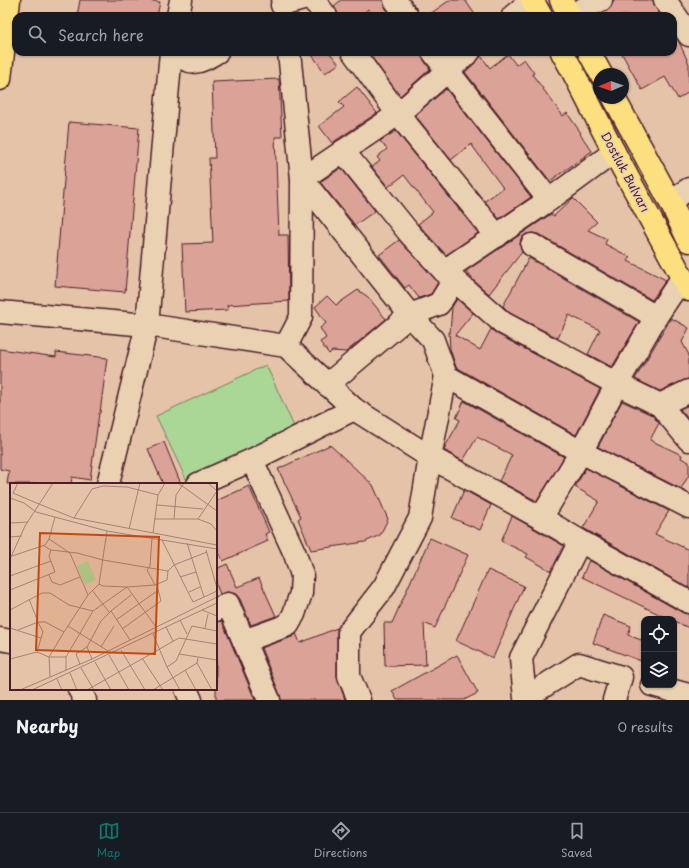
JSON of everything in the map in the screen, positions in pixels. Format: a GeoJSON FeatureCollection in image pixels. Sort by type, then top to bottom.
{"type":"FeatureCollection","features":[{"type":"Feature","properties":{"kind":"main road"},"geometry":{"type":"LineString","coordinates":[[0,79],[10,41],[9,0]]}},
{"type":"Feature","properties":{"kind":"main road"},"geometry":{"type":"LineString","coordinates":[[532,0],[539,12]]}},
{"type":"Feature","properties":{"kind":"main road"},"geometry":{"type":"LineString","coordinates":[[561,0],[568,12]]}},
{"type":"Feature","properties":{"kind":"main road","name":"Dostluk Bulvarı"},"geometry":{"type":"LineString","coordinates":[[564,56],[614,152],[686,284]]}},
{"type":"Feature","properties":{"kind":"main road"},"geometry":{"type":"LineString","coordinates":[[591,56],[598,68]]}},
{"type":"Feature","properties":{"kind":"main road","name":"Dostluk Bulvarı"},"geometry":{"type":"LineString","coordinates":[[617,104],[670,201],[689,241]]}},
{"type":"Feature","properties":{"kind":"street"},"geometry":{"type":"LineString","coordinates":[[179,12],[181,0]]}},
{"type":"Feature","properties":{"kind":"street"},"geometry":{"type":"LineString","coordinates":[[310,0],[316,3],[323,12]]}},
{"type":"Feature","properties":{"kind":"street"},"geometry":{"type":"LineString","coordinates":[[395,0],[404,12]]}},
{"type":"Feature","properties":{"kind":"street"},"geometry":{"type":"LineString","coordinates":[[518,12],[532,0]]}},
{"type":"Feature","properties":{"kind":"street"},"geometry":{"type":"LineString","coordinates":[[578,12],[601,0]]}},
{"type":"Feature","properties":{"kind":"street"},"geometry":{"type":"LineString","coordinates":[[665,0],[673,12]]}},
{"type":"Feature","properties":{"kind":"street"},"geometry":{"type":"LineString","coordinates":[[677,18],[689,36]]}},
{"type":"Feature","properties":{"kind":"street"},"geometry":{"type":"LineString","coordinates":[[108,483],[147,325],[171,56]]}},
{"type":"Feature","properties":{"kind":"street"},"geometry":{"type":"LineString","coordinates":[[180,56],[183,60],[194,62],[211,56]]}},
{"type":"Feature","properties":{"kind":"street"},"geometry":{"type":"LineString","coordinates":[[286,346],[301,317],[302,179],[289,56]]}},
{"type":"Feature","properties":{"kind":"street"},"geometry":{"type":"LineString","coordinates":[[356,56],[398,114],[497,236]]}},
{"type":"Feature","properties":{"kind":"street"},"geometry":{"type":"LineString","coordinates":[[436,56],[549,200]]}},
{"type":"Feature","properties":{"kind":"street"},"geometry":{"type":"LineString","coordinates":[[302,179],[398,114],[446,70],[464,56]]}},
{"type":"Feature","properties":{"kind":"street"},"geometry":{"type":"LineString","coordinates":[[343,151],[410,234],[449,276],[503,323],[617,384],[660,405],[689,440]]}},
{"type":"Feature","properties":{"kind":"street"},"geometry":{"type":"LineString","coordinates":[[327,385],[410,315],[439,304],[449,276],[497,236],[614,152]]}},
{"type":"Feature","properties":{"kind":"street"},"geometry":{"type":"LineString","coordinates":[[302,179],[410,315],[433,340],[446,376],[420,518],[384,587],[350,632],[349,676],[359,700]]}},
{"type":"Feature","properties":{"kind":"street"},"geometry":{"type":"LineString","coordinates":[[670,201],[689,189]]}},
{"type":"Feature","properties":{"kind":"street"},"geometry":{"type":"LineString","coordinates":[[532,245],[656,317]]}},
{"type":"Feature","properties":{"kind":"street"},"geometry":{"type":"LineString","coordinates":[[541,518],[582,452],[617,384],[656,317],[686,284]]}},
{"type":"Feature","properties":{"kind":"street"},"geometry":{"type":"LineString","coordinates":[[0,312],[147,325],[286,346],[354,409],[430,457],[689,602]]}},
{"type":"Feature","properties":{"kind":"street"},"geometry":{"type":"LineString","coordinates":[[446,376],[582,452],[689,508]]}},
{"type":"Feature","properties":{"kind":"street"},"geometry":{"type":"LineString","coordinates":[[660,405],[689,391]]}},
{"type":"Feature","properties":{"kind":"street"},"geometry":{"type":"LineString","coordinates":[[200,483],[252,460],[354,409]]}},
{"type":"Feature","properties":{"kind":"street"},"geometry":{"type":"LineString","coordinates":[[244,642],[288,625],[294,614],[301,593],[302,575],[296,554],[252,460]]}},
{"type":"Feature","properties":{"kind":"street"},"geometry":{"type":"LineString","coordinates":[[580,541],[521,658],[524,699],[579,664],[641,682]]}},
{"type":"Feature","properties":{"kind":"street"},"geometry":{"type":"LineString","coordinates":[[217,610],[228,604],[269,700]]}},
{"type":"Feature","properties":{"kind":"street"},"geometry":{"type":"LineString","coordinates":[[0,639],[10,641]]}},
{"type":"Feature","properties":{"kind":"street"},"geometry":{"type":"LineString","coordinates":[[614,700],[621,677]]}},
{"type":"Feature","properties":{"kind":"street"},"geometry":{"type":"LineString","coordinates":[[663,688],[689,695]]}},
{"type":"Feature","properties":{"kind":"street"},"geometry":{"type":"LineString","coordinates":[[80,690],[84,700]]}},
{"type":"Feature","properties":{"kind":"street"},"geometry":{"type":"LineString","coordinates":[[186,690],[191,700]]}},
{"type":"Feature","properties":{"kind":"green space"},"geometry":{"type":"Polygon","coordinates":[[[266,365],[295,429],[186,479],[156,416],[266,365]]]}},
{"type":"Feature","properties":{"kind":"building"},"geometry":{"type":"Polygon","coordinates":[[[80,0],[146,0],[160,2],[158,12],[78,12],[80,0]]]}},
{"type":"Feature","properties":{"kind":"building"},"geometry":{"type":"Polygon","coordinates":[[[341,0],[383,0],[388,12],[370,12],[368,9],[365,12],[336,12],[334,6],[341,0]]]}},
{"type":"Feature","properties":{"kind":"building"},"geometry":{"type":"Polygon","coordinates":[[[450,0],[465,0],[473,12],[433,12],[450,0]]]}},
{"type":"Feature","properties":{"kind":"building"},"geometry":{"type":"Polygon","coordinates":[[[613,0],[653,0],[658,12],[603,12],[611,7],[613,0]]]}},
{"type":"Feature","properties":{"kind":"building"},"geometry":{"type":"Polygon","coordinates":[[[677,39],[689,64],[689,92],[678,99],[665,77],[642,90],[623,56],[677,56],[677,39]]]}},
{"type":"Feature","properties":{"kind":"building"},"geometry":{"type":"Polygon","coordinates":[[[313,56],[332,56],[339,64],[325,73],[313,56]]]}},
{"type":"Feature","properties":{"kind":"building"},"geometry":{"type":"Polygon","coordinates":[[[371,56],[422,56],[430,69],[400,96],[371,56]]]}},
{"type":"Feature","properties":{"kind":"building"},"geometry":{"type":"Polygon","coordinates":[[[481,56],[490,68],[505,56],[509,56],[516,65],[524,59],[534,73],[532,74],[563,116],[567,113],[592,151],[550,181],[465,72],[481,56]]]}},
{"type":"Feature","properties":{"kind":"building"},"geometry":{"type":"Polygon","coordinates":[[[279,79],[282,137],[275,137],[279,235],[288,235],[289,301],[227,305],[228,310],[185,312],[182,244],[213,243],[209,158],[215,158],[212,82],[279,79]]]}},
{"type":"Feature","properties":{"kind":"building"},"geometry":{"type":"Polygon","coordinates":[[[357,87],[377,113],[332,143],[319,126],[344,107],[339,102],[357,87]]]}},
{"type":"Feature","properties":{"kind":"building"},"geometry":{"type":"Polygon","coordinates":[[[446,89],[531,197],[499,219],[485,201],[503,188],[471,144],[451,160],[415,115],[446,89]]]}},
{"type":"Feature","properties":{"kind":"building"},"geometry":{"type":"Polygon","coordinates":[[[69,122],[139,128],[125,292],[55,286],[69,122]]]}},
{"type":"Feature","properties":{"kind":"building"},"geometry":{"type":"Polygon","coordinates":[[[396,131],[478,233],[446,255],[418,224],[433,212],[404,175],[388,187],[372,167],[380,161],[377,157],[387,149],[380,141],[396,131]]]}},
{"type":"Feature","properties":{"kind":"building"},"geometry":{"type":"Polygon","coordinates":[[[341,168],[375,211],[355,225],[320,182],[341,168]]]}},
{"type":"Feature","properties":{"kind":"building"},"geometry":{"type":"Polygon","coordinates":[[[573,198],[597,222],[588,230],[607,239],[605,244],[630,257],[628,261],[666,280],[652,300],[538,234],[532,233],[526,234],[521,238],[520,245],[522,252],[489,294],[474,281],[466,271],[551,214],[554,216],[573,198]]]}},
{"type":"Feature","properties":{"kind":"building"},"geometry":{"type":"Polygon","coordinates":[[[399,240],[438,282],[431,294],[419,298],[409,285],[405,288],[379,255],[399,240]]]}},
{"type":"Feature","properties":{"kind":"building"},"geometry":{"type":"Polygon","coordinates":[[[529,258],[639,322],[612,367],[588,354],[600,330],[569,315],[558,338],[510,313],[503,306],[529,258]]]}},
{"type":"Feature","properties":{"kind":"building"},"geometry":{"type":"Polygon","coordinates":[[[358,290],[368,297],[386,319],[346,352],[332,351],[329,354],[320,342],[326,338],[320,328],[326,323],[315,307],[327,296],[336,305],[358,290]]]}},
{"type":"Feature","properties":{"kind":"building"},"geometry":{"type":"Polygon","coordinates":[[[457,299],[473,313],[455,335],[480,350],[491,329],[497,334],[600,389],[576,435],[456,367],[450,349],[449,332],[450,333],[452,307],[457,299]]]}},
{"type":"Feature","properties":{"kind":"building"},"geometry":{"type":"Polygon","coordinates":[[[671,318],[689,328],[682,342],[689,355],[689,379],[660,391],[635,379],[671,318]]]}},
{"type":"Feature","properties":{"kind":"building"},"geometry":{"type":"Polygon","coordinates":[[[0,349],[56,357],[56,352],[107,358],[90,480],[72,477],[71,483],[7,484],[9,471],[0,469],[0,349]]]}},
{"type":"Feature","properties":{"kind":"building"},"geometry":{"type":"Polygon","coordinates":[[[464,401],[564,457],[537,501],[499,481],[512,455],[477,437],[463,461],[444,450],[460,420],[456,418],[464,401]]]}},
{"type":"Feature","properties":{"kind":"building"},"geometry":{"type":"Polygon","coordinates":[[[622,401],[652,415],[659,423],[650,440],[682,455],[681,458],[689,462],[689,475],[681,489],[598,447],[622,401]]]}},
{"type":"Feature","properties":{"kind":"building"},"geometry":{"type":"Polygon","coordinates":[[[689,405],[689,420],[680,409],[689,405]]]}},
{"type":"Feature","properties":{"kind":"building"},"geometry":{"type":"Polygon","coordinates":[[[164,442],[181,483],[163,483],[148,449],[164,442]]]}},
{"type":"Feature","properties":{"kind":"building"},"geometry":{"type":"Polygon","coordinates":[[[330,445],[373,485],[388,519],[380,535],[365,542],[311,550],[298,519],[301,517],[278,469],[330,445]]]}},
{"type":"Feature","properties":{"kind":"building"},"geometry":{"type":"Polygon","coordinates":[[[586,468],[669,511],[655,534],[689,550],[689,588],[583,528],[599,501],[575,487],[586,468]]]}},
{"type":"Feature","properties":{"kind":"building"},"geometry":{"type":"Polygon","coordinates":[[[249,486],[269,532],[265,534],[268,541],[223,561],[217,547],[217,501],[249,486]]]}},
{"type":"Feature","properties":{"kind":"building"},"geometry":{"type":"Polygon","coordinates":[[[464,490],[491,505],[480,530],[452,518],[464,490]]]}},
{"type":"Feature","properties":{"kind":"building"},"geometry":{"type":"Polygon","coordinates":[[[512,516],[564,546],[551,571],[526,557],[528,554],[501,541],[512,516]]]}},
{"type":"Feature","properties":{"kind":"building"},"geometry":{"type":"Polygon","coordinates":[[[430,538],[468,555],[435,628],[424,623],[426,665],[385,666],[384,623],[392,623],[430,538]]]}},
{"type":"Feature","properties":{"kind":"building"},"geometry":{"type":"Polygon","coordinates":[[[589,560],[683,613],[689,614],[689,628],[677,622],[677,616],[663,616],[582,577],[589,560]]]}},
{"type":"Feature","properties":{"kind":"building"},"geometry":{"type":"Polygon","coordinates":[[[227,564],[237,587],[259,578],[276,616],[251,625],[240,599],[236,594],[229,592],[220,594],[217,586],[217,569],[227,564]]]}},
{"type":"Feature","properties":{"kind":"building"},"geometry":{"type":"Polygon","coordinates":[[[488,570],[524,586],[493,658],[456,641],[488,570]]]}},
{"type":"Feature","properties":{"kind":"building"},"geometry":{"type":"Polygon","coordinates":[[[603,615],[631,626],[628,635],[641,640],[641,661],[593,643],[603,615]]]}},
{"type":"Feature","properties":{"kind":"building"},"geometry":{"type":"Polygon","coordinates":[[[222,621],[255,700],[216,700],[217,622],[222,621]]]}},
{"type":"Feature","properties":{"kind":"building"},"geometry":{"type":"Polygon","coordinates":[[[337,628],[337,676],[345,700],[281,700],[261,648],[292,637],[296,633],[300,643],[337,628]]]}},
{"type":"Feature","properties":{"kind":"building"},"geometry":{"type":"Polygon","coordinates":[[[457,655],[478,693],[464,700],[397,700],[392,691],[457,655]]]}}]}
